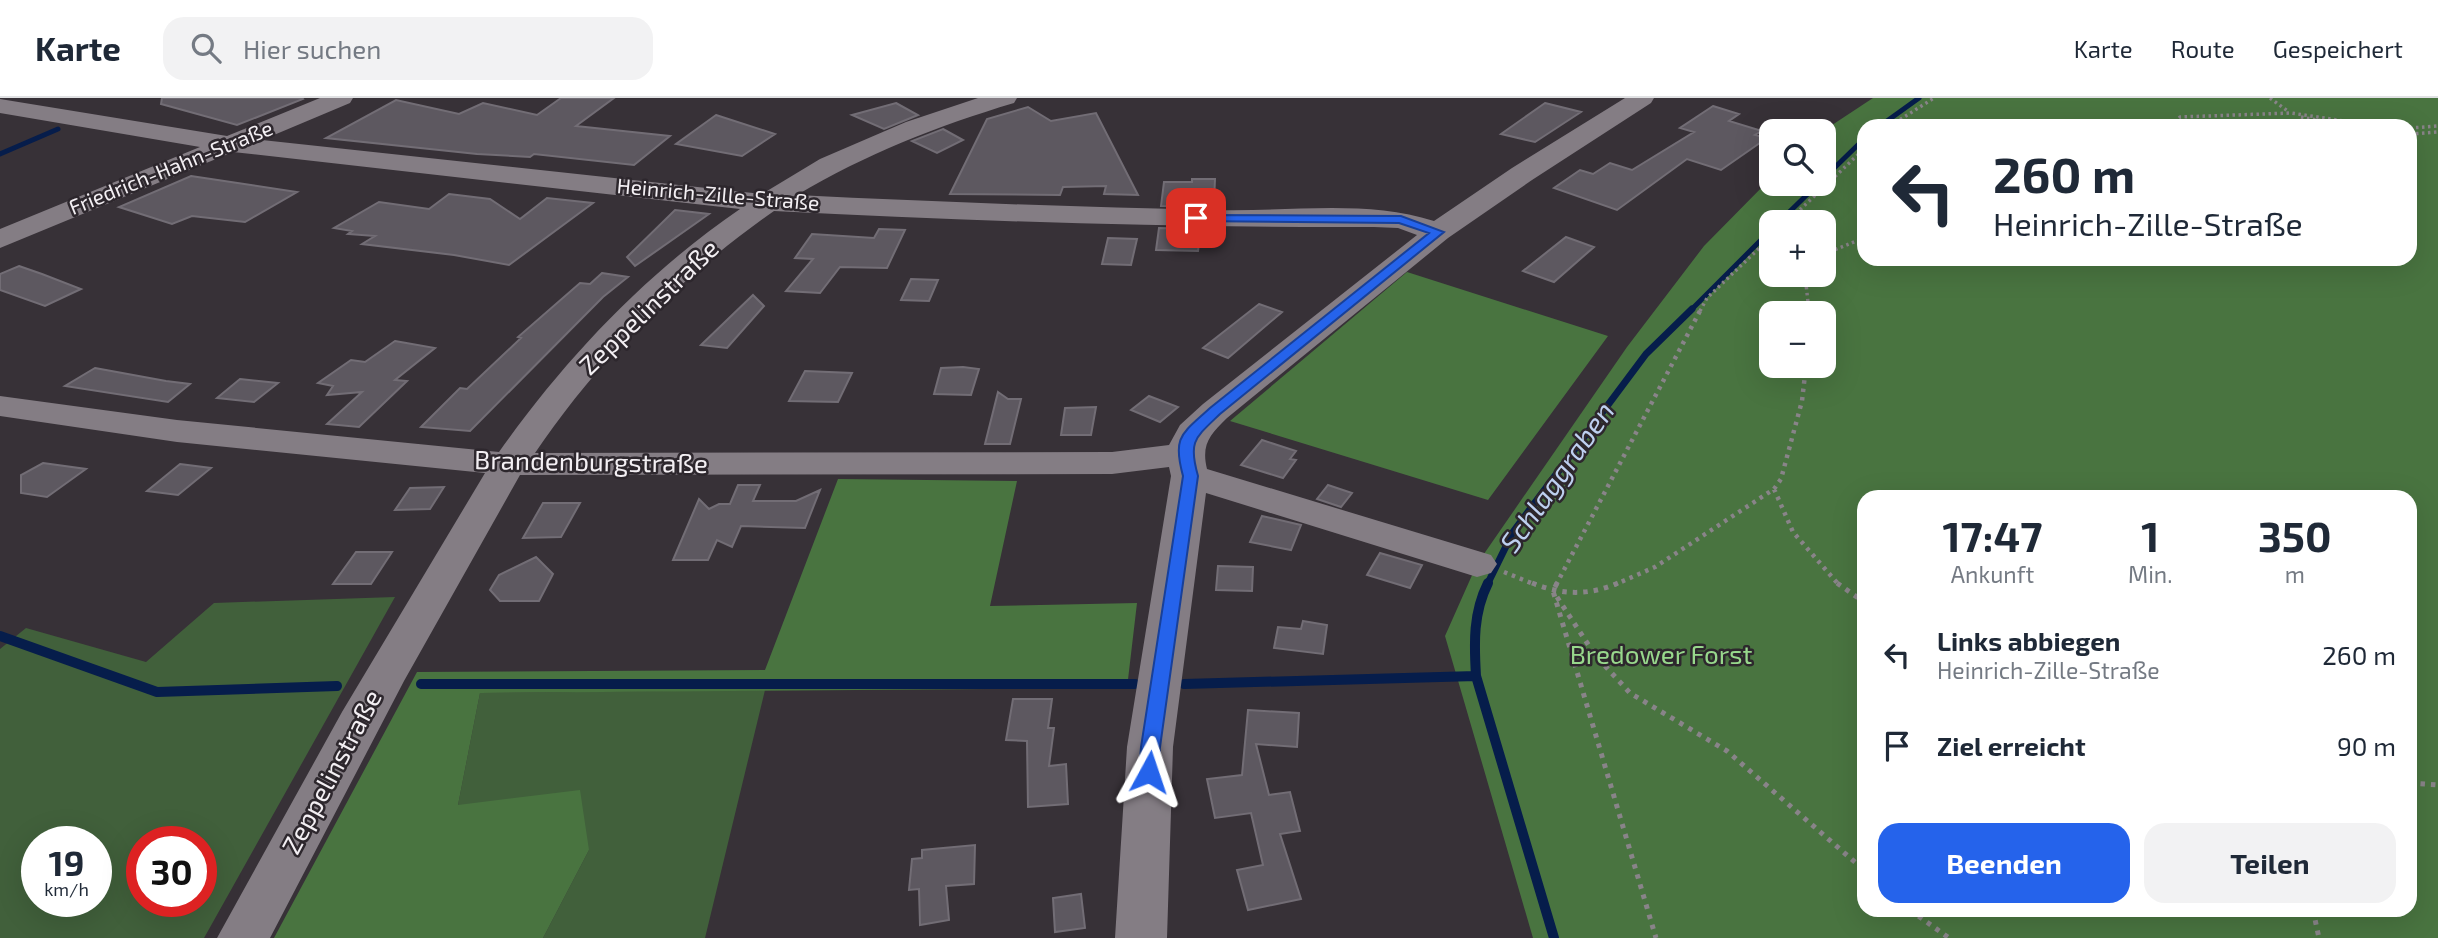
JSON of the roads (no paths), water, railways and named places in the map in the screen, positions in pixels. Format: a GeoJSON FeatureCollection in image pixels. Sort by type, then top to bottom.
{"type":"FeatureCollection","features":[{"type":"Feature","properties":{"kind":"street","name":"Friedrich-Hahn-Straße"},"geometry":{"type":"LineString","coordinates":[[0,239],[341,98]]}},
{"type":"Feature","properties":{"kind":"street","name":"Zeppelinstraße"},"geometry":{"type":"LineString","coordinates":[[243,938],[373,693],[509,464],[574,379],[607,341],[680,273],[769,202],[829,166],[879,142],[944,117],[1005,98]]}},
{"type":"Feature","properties":{"kind":"street"},"geometry":{"type":"LineString","coordinates":[[1141,938],[1150,747],[1187,465],[1186,443],[1191,434],[1215,411],[1438,232],[1522,174],[1642,98]]}},
{"type":"Feature","properties":{"kind":"street","name":"Heinrich-Zille-Straße"},"geometry":{"type":"LineString","coordinates":[[0,106],[230,144],[769,202],[984,213],[1222,219],[1374,218],[1401,220],[1438,232]]}},
{"type":"Feature","properties":{"kind":"street","name":"Brandenburgstraße"},"geometry":{"type":"LineString","coordinates":[[0,406],[241,438],[509,464],[1187,465]]}},
{"type":"Feature","properties":{"kind":"street"},"geometry":{"type":"LineString","coordinates":[[1187,465],[1477,564]]}},
{"type":"Feature","properties":{"kind":"waterway","name":"Schlaggraben"},"geometry":{"type":"LineString","coordinates":[[1890,119],[1919,98]]}},
{"type":"Feature","properties":{"kind":"waterway"},"geometry":{"type":"LineString","coordinates":[[0,154],[58,129]]}},
{"type":"Feature","properties":{"kind":"waterway","name":"Schlaggraben"},"geometry":{"type":"LineString","coordinates":[[1836,166],[1857,146]]}},
{"type":"Feature","properties":{"kind":"waterway","name":"Schlaggraben"},"geometry":{"type":"LineString","coordinates":[[1791,210],[1806,196]]}},
{"type":"Feature","properties":{"kind":"waterway","name":"Schlaggraben"},"geometry":{"type":"LineString","coordinates":[[1692,309],[1759,242]]}},
{"type":"Feature","properties":{"kind":"waterway","name":"Schlaggraben"},"geometry":{"type":"LineString","coordinates":[[1487,585],[1513,532],[1646,354],[1692,309]]}},
{"type":"Feature","properties":{"kind":"waterway","name":"Schlaggraben"},"geometry":{"type":"LineString","coordinates":[[1476,676],[1477,617],[1488,583]]}},
{"type":"Feature","properties":{"kind":"waterway"},"geometry":{"type":"LineString","coordinates":[[0,636],[157,692],[337,686]]}},
{"type":"Feature","properties":{"kind":"waterway"},"geometry":{"type":"LineString","coordinates":[[1184,684],[1476,676]]}},
{"type":"Feature","properties":{"kind":"waterway","name":"Schlaggraben"},"geometry":{"type":"LineString","coordinates":[[1476,676],[1554,938]]}},
{"type":"Feature","properties":{"kind":"waterway"},"geometry":{"type":"LineString","coordinates":[[421,684],[1135,684]]}},
{"type":"Feature","properties":{"kind":"park label","name":"Bredower Forst"},"geometry":{"type":"Point","coordinates":[1661,655]}}]}
